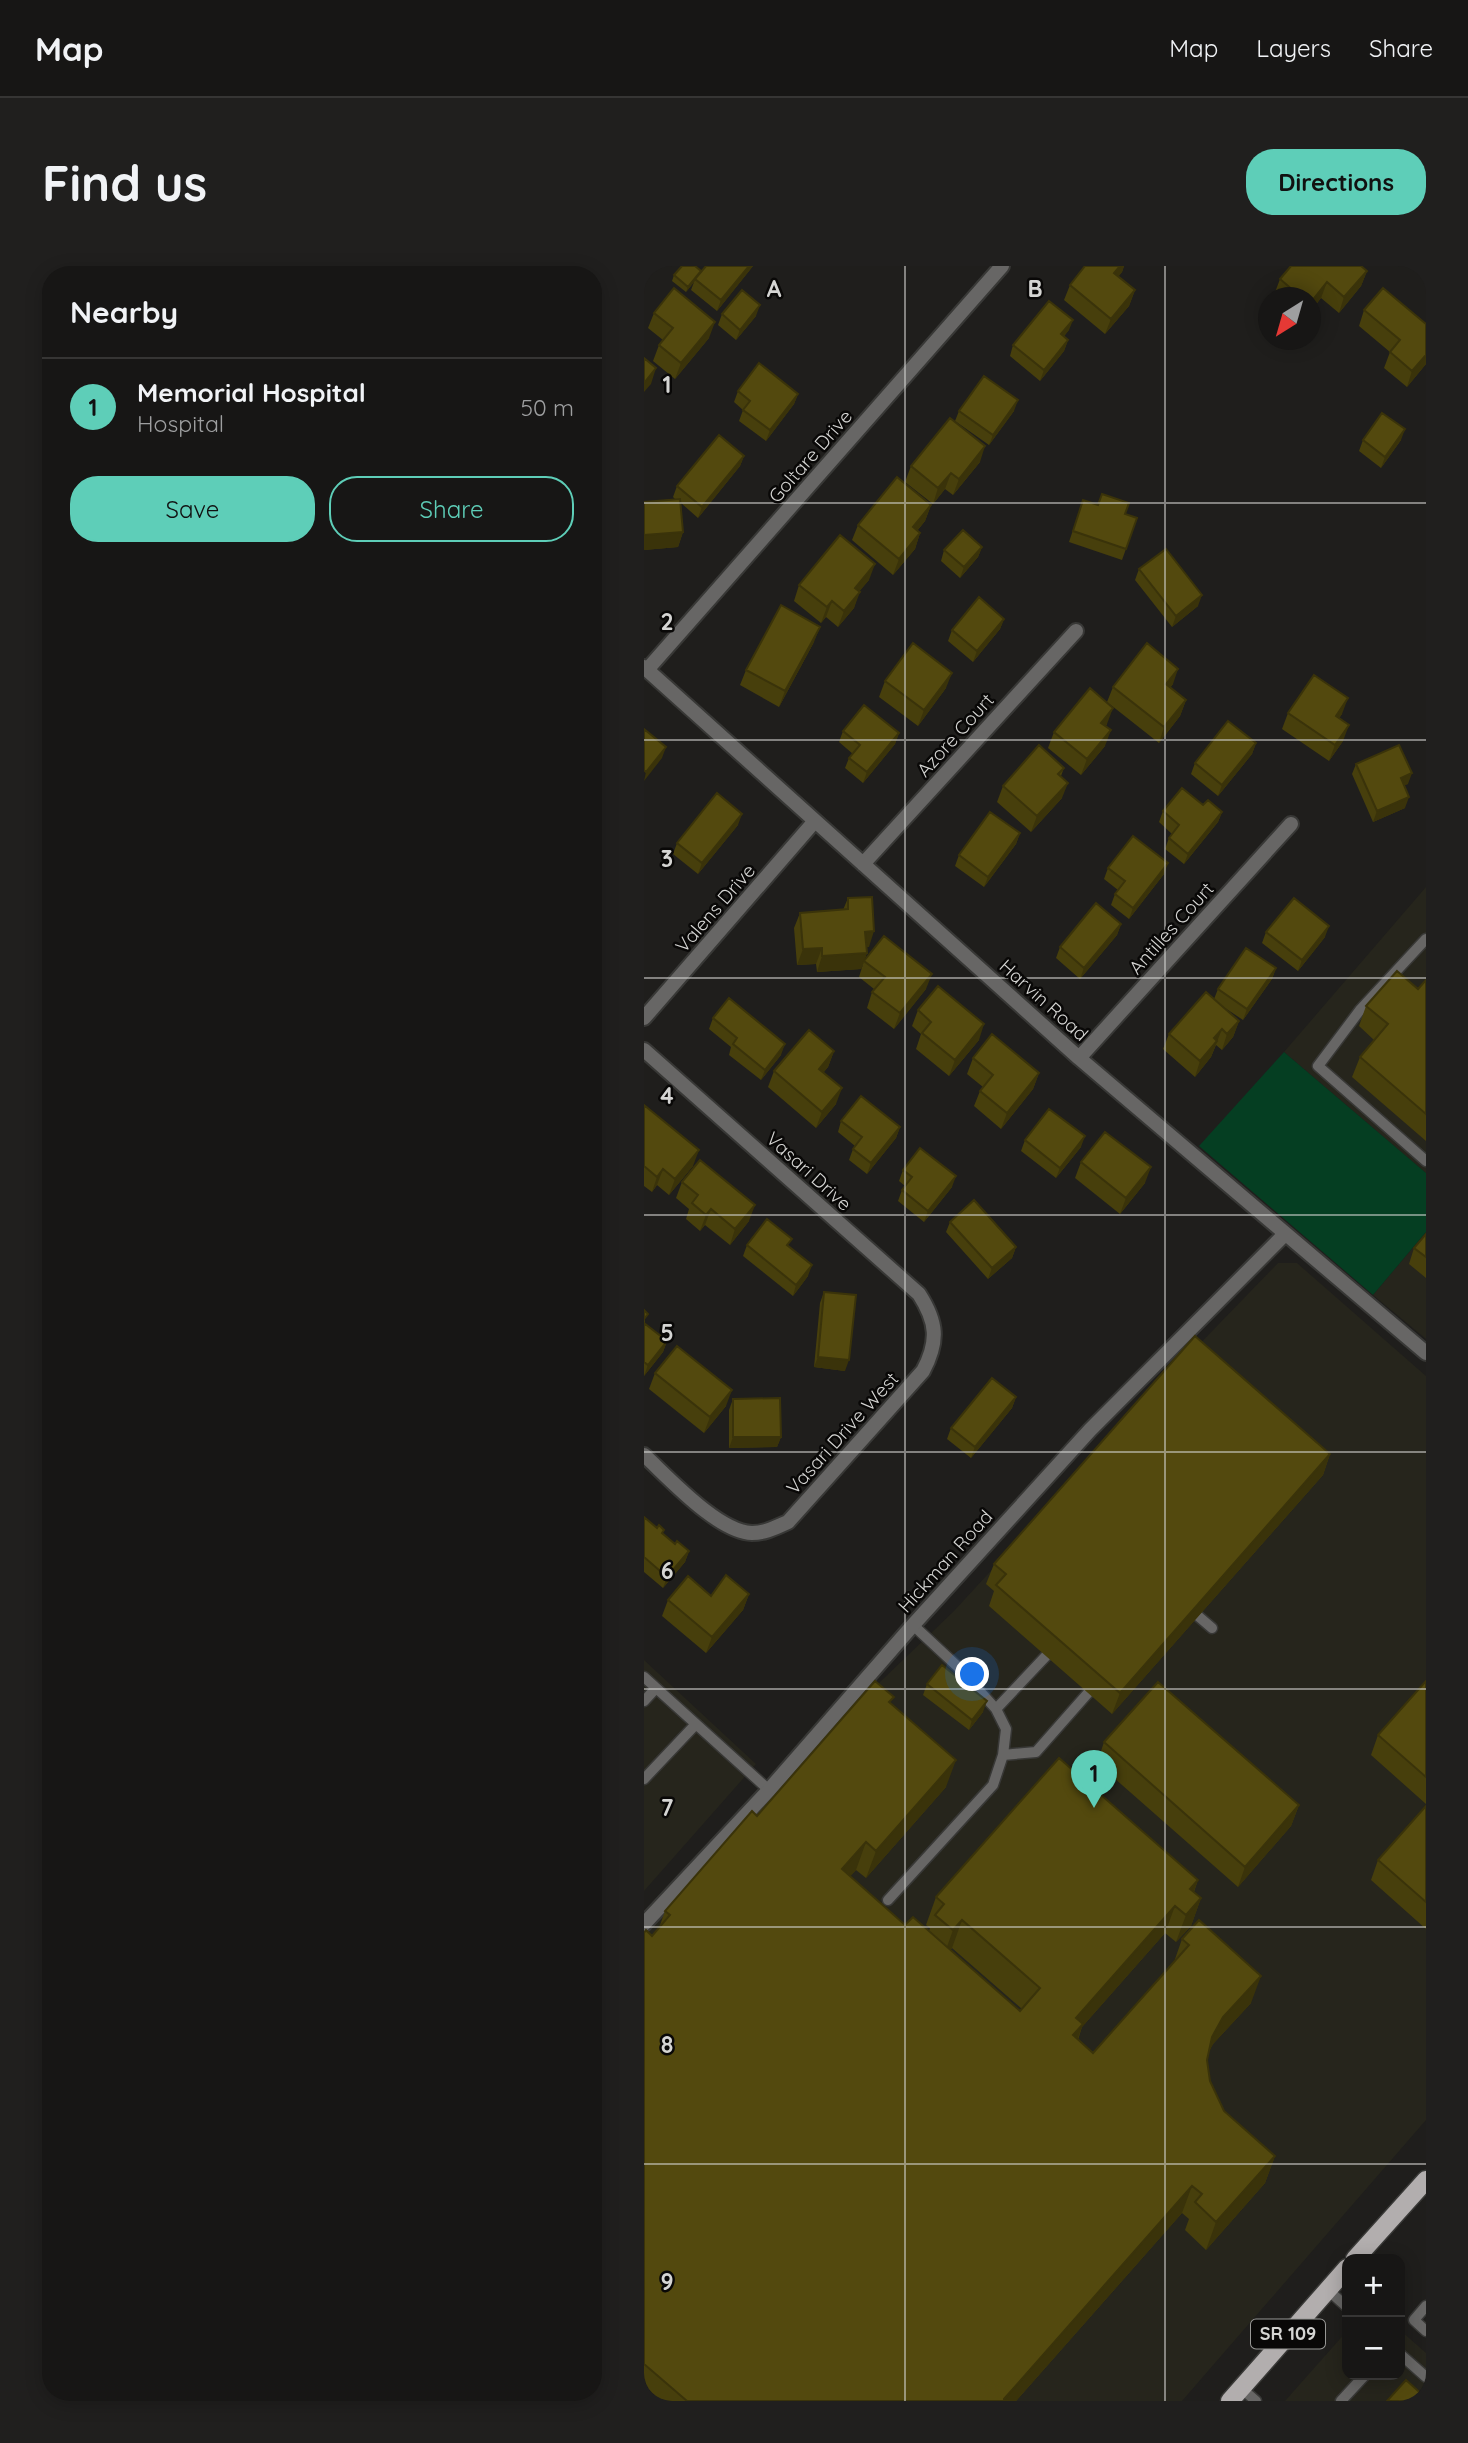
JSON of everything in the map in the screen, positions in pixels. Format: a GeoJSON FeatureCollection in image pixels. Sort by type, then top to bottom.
{"type":"FeatureCollection","features":[{"type":"Feature","properties":{"kind":"main road"},"geometry":{"type":"LineString","coordinates":[[1359,2254],[1426,2179]]}},
{"type":"Feature","properties":{"kind":"main road","name":"SR 109"},"geometry":{"type":"LineString","coordinates":[[1236,2395],[1342,2274]]}},
{"type":"Feature","properties":{"kind":"street","name":"Goltare Drive"},"geometry":{"type":"LineString","coordinates":[[646,669],[1002,266]]}},
{"type":"Feature","properties":{"kind":"street","name":"Azore Court"},"geometry":{"type":"LineString","coordinates":[[863,864],[1076,631]]}},
{"type":"Feature","properties":{"kind":"street","name":"Harvin Road"},"geometry":{"type":"LineString","coordinates":[[646,669],[1079,1058],[1426,1353]]}},
{"type":"Feature","properties":{"kind":"street","name":"Valens Drive"},"geometry":{"type":"LineString","coordinates":[[644,1018],[814,822]]}},
{"type":"Feature","properties":{"kind":"street","name":"Antilles Court"},"geometry":{"type":"LineString","coordinates":[[1079,1058],[1291,824]]}},
{"type":"Feature","properties":{"kind":"street","name":"Vasari Drive"},"geometry":{"type":"LineString","coordinates":[[644,1050],[919,1294],[931,1313],[934,1331]]}},
{"type":"Feature","properties":{"kind":"street","name":"Hickman Road"},"geometry":{"type":"LineString","coordinates":[[646,1916],[769,1790],[913,1625],[1060,1472],[1090,1430],[1285,1234]]}},
{"type":"Feature","properties":{"kind":"street","name":"Vasari Drive West"},"geometry":{"type":"LineString","coordinates":[[644,1455],[715,1519],[750,1533],[768,1531],[788,1522],[923,1371],[933,1352],[934,1331]]}},
{"type":"Feature","properties":{"kind":"lane"},"geometry":{"type":"LineString","coordinates":[[1426,939],[1360,1010],[1318,1066],[1426,1161]]}},
{"type":"Feature","properties":{"kind":"lane"},"geometry":{"type":"LineString","coordinates":[[1198,1616],[1212,1628]]}},
{"type":"Feature","properties":{"kind":"lane"},"geometry":{"type":"LineString","coordinates":[[888,1900],[993,1785],[1003,1755],[1006,1729],[996,1709],[913,1625]]}},
{"type":"Feature","properties":{"kind":"lane"},"geometry":{"type":"LineString","coordinates":[[996,1709],[1046,1656]]}},
{"type":"Feature","properties":{"kind":"lane"},"geometry":{"type":"LineString","coordinates":[[644,1677],[769,1790]]}},
{"type":"Feature","properties":{"kind":"lane"},"geometry":{"type":"LineString","coordinates":[[644,1701],[656,1688]]}},
{"type":"Feature","properties":{"kind":"lane"},"geometry":{"type":"LineString","coordinates":[[1003,1755],[1036,1752],[1088,1693]]}},
{"type":"Feature","properties":{"kind":"lane"},"geometry":{"type":"LineString","coordinates":[[644,1779],[696,1724]]}},
{"type":"Feature","properties":{"kind":"lane"},"geometry":{"type":"LineString","coordinates":[[1328,2290],[1342,2303]]}},
{"type":"Feature","properties":{"kind":"lane"},"geometry":{"type":"LineString","coordinates":[[1426,2306],[1414,2320],[1426,2331]]}},
{"type":"Feature","properties":{"kind":"lane"},"geometry":{"type":"LineString","coordinates":[[1405,2358],[1426,2377]]}},
{"type":"Feature","properties":{"kind":"lane"},"geometry":{"type":"LineString","coordinates":[[1341,2401],[1360,2380]]}},
{"type":"Feature","properties":{"kind":"lane"},"geometry":{"type":"LineString","coordinates":[[1236,2395],[1256,2401]]}},
{"type":"Feature","properties":{"kind":"shaded area"},"geometry":{"type":"Polygon","coordinates":[[[1426,887],[1426,1173],[1284,1052],[1426,887]]]}},
{"type":"Feature","properties":{"kind":"shaded area"},"geometry":{"type":"Polygon","coordinates":[[[1426,1232],[1426,1339],[1373,1295],[1426,1232]]]}},
{"type":"Feature","properties":{"kind":"shaded area"},"geometry":{"type":"Polygon","coordinates":[[[1278,1263],[1297,1263],[1426,1376],[1426,2120],[1182,2401],[644,2401],[644,1936],[881,1681],[954,1611],[1188,1356],[1278,1263]]]}},
{"type":"Feature","properties":{"kind":"shaded area"},"geometry":{"type":"Polygon","coordinates":[[[644,1660],[756,1764],[644,1891],[644,1660]]]}},
{"type":"Feature","properties":{"kind":"shaded area"},"geometry":{"type":"Polygon","coordinates":[[[1405,2334],[1426,2353],[1426,2401],[1285,2401],[1342,2337],[1342,2380],[1405,2380],[1405,2334]]]}},
{"type":"Feature","properties":{"kind":"green space"},"geometry":{"type":"Polygon","coordinates":[[[1284,1052],[1426,1173],[1426,1232],[1373,1295],[1199,1146],[1284,1052]]]}},
{"type":"Feature","properties":{"kind":"building"},"geometry":{"type":"Polygon","coordinates":[[[682,266],[695,266],[701,271],[688,287],[674,275],[682,266]]]}},
{"type":"Feature","properties":{"kind":"building"},"geometry":{"type":"Polygon","coordinates":[[[706,266],[749,266],[721,300],[695,279],[706,266]]]}},
{"type":"Feature","properties":{"kind":"building"},"geometry":{"type":"Polygon","coordinates":[[[1085,266],[1120,266],[1114,273],[1135,290],[1111,319],[1070,285],[1085,266]]]}},
{"type":"Feature","properties":{"kind":"building"},"geometry":{"type":"Polygon","coordinates":[[[1291,266],[1361,266],[1367,271],[1344,297],[1327,282],[1321,290],[1321,287],[1289,287],[1280,279],[1291,266]]]}},
{"type":"Feature","properties":{"kind":"building"},"geometry":{"type":"Polygon","coordinates":[[[674,288],[715,322],[681,363],[659,345],[673,328],[654,313],[674,288]]]}},
{"type":"Feature","properties":{"kind":"building"},"geometry":{"type":"Polygon","coordinates":[[[1383,288],[1426,324],[1426,355],[1412,371],[1390,352],[1400,340],[1364,310],[1383,288]]]}},
{"type":"Feature","properties":{"kind":"building"},"geometry":{"type":"Polygon","coordinates":[[[742,290],[760,305],[740,330],[722,314],[742,290]]]}},
{"type":"Feature","properties":{"kind":"building"},"geometry":{"type":"Polygon","coordinates":[[[1049,301],[1073,320],[1061,334],[1068,340],[1044,370],[1013,345],[1049,301]]]}},
{"type":"Feature","properties":{"kind":"building"},"geometry":{"type":"Polygon","coordinates":[[[644,358],[656,368],[644,383],[644,358]]]}},
{"type":"Feature","properties":{"kind":"building"},"geometry":{"type":"Polygon","coordinates":[[[759,363],[798,394],[770,430],[743,410],[750,401],[738,391],[759,363]]]}},
{"type":"Feature","properties":{"kind":"building"},"geometry":{"type":"Polygon","coordinates":[[[984,376],[1018,400],[993,435],[959,411],[984,376]]]}},
{"type":"Feature","properties":{"kind":"building"},"geometry":{"type":"Polygon","coordinates":[[[1382,413],[1405,429],[1385,457],[1363,440],[1382,413]]]}},
{"type":"Feature","properties":{"kind":"building"},"geometry":{"type":"Polygon","coordinates":[[[950,418],[985,446],[959,479],[951,473],[938,488],[911,466],[950,418]]]}},
{"type":"Feature","properties":{"kind":"building"},"geometry":{"type":"Polygon","coordinates":[[[719,435],[744,456],[702,507],[677,486],[719,435]]]}},
{"type":"Feature","properties":{"kind":"building"},"geometry":{"type":"Polygon","coordinates":[[[897,477],[931,505],[913,527],[920,533],[899,559],[858,525],[897,477]]]}},
{"type":"Feature","properties":{"kind":"building"},"geometry":{"type":"Polygon","coordinates":[[[1102,494],[1129,503],[1125,514],[1137,518],[1126,549],[1073,531],[1083,500],[1098,505],[1102,494]]]}},
{"type":"Feature","properties":{"kind":"building"},"geometry":{"type":"Polygon","coordinates":[[[680,499],[683,532],[644,535],[644,502],[680,499]]]}},
{"type":"Feature","properties":{"kind":"building"},"geometry":{"type":"Polygon","coordinates":[[[963,530],[982,547],[964,567],[944,550],[963,530]]]}},
{"type":"Feature","properties":{"kind":"building"},"geometry":{"type":"Polygon","coordinates":[[[840,535],[875,564],[855,588],[860,592],[844,611],[832,601],[827,607],[799,585],[840,535]]]}},
{"type":"Feature","properties":{"kind":"building"},"geometry":{"type":"Polygon","coordinates":[[[1166,549],[1202,595],[1176,616],[1139,569],[1166,549]]]}},
{"type":"Feature","properties":{"kind":"building"},"geometry":{"type":"Polygon","coordinates":[[[979,597],[1004,619],[977,651],[952,630],[979,597]]]}},
{"type":"Feature","properties":{"kind":"building"},"geometry":{"type":"Polygon","coordinates":[[[781,605],[820,627],[785,691],[746,670],[781,605]]]}},
{"type":"Feature","properties":{"kind":"building"},"geometry":{"type":"Polygon","coordinates":[[[913,643],[952,673],[924,710],[885,681],[913,643]]]}},
{"type":"Feature","properties":{"kind":"building"},"geometry":{"type":"Polygon","coordinates":[[[1147,643],[1178,669],[1166,684],[1186,700],[1164,727],[1113,687],[1147,643]]]}},
{"type":"Feature","properties":{"kind":"building"},"geometry":{"type":"Polygon","coordinates":[[[1314,675],[1348,698],[1336,716],[1349,725],[1335,745],[1288,713],[1314,675]]]}},
{"type":"Feature","properties":{"kind":"building"},"geometry":{"type":"Polygon","coordinates":[[[1090,688],[1113,708],[1101,723],[1111,730],[1087,759],[1054,732],[1090,688]]]}},
{"type":"Feature","properties":{"kind":"building"},"geometry":{"type":"Polygon","coordinates":[[[864,705],[899,733],[867,772],[849,758],[860,745],[843,731],[864,705]]]}},
{"type":"Feature","properties":{"kind":"building"},"geometry":{"type":"Polygon","coordinates":[[[1228,721],[1256,743],[1222,785],[1195,763],[1228,721]]]}},
{"type":"Feature","properties":{"kind":"building"},"geometry":{"type":"Polygon","coordinates":[[[644,729],[666,747],[646,772],[644,770],[644,729]]]}},
{"type":"Feature","properties":{"kind":"building"},"geometry":{"type":"Polygon","coordinates":[[[1039,745],[1064,768],[1058,774],[1068,783],[1037,816],[1003,786],[1039,745]]]}},
{"type":"Feature","properties":{"kind":"building"},"geometry":{"type":"Polygon","coordinates":[[[1399,745],[1412,773],[1401,778],[1409,797],[1377,811],[1356,764],[1399,745]]]}},
{"type":"Feature","properties":{"kind":"building"},"geometry":{"type":"Polygon","coordinates":[[[1182,788],[1203,805],[1208,800],[1222,812],[1188,854],[1169,838],[1179,825],[1163,811],[1182,788]]]}},
{"type":"Feature","properties":{"kind":"building"},"geometry":{"type":"Polygon","coordinates":[[[717,793],[742,814],[702,863],[677,843],[717,793]]]}},
{"type":"Feature","properties":{"kind":"building"},"geometry":{"type":"Polygon","coordinates":[[[990,812],[1020,833],[988,877],[959,855],[990,812]]]}},
{"type":"Feature","properties":{"kind":"building"},"geometry":{"type":"Polygon","coordinates":[[[1133,836],[1168,863],[1133,908],[1115,894],[1125,881],[1108,868],[1133,836]]]}},
{"type":"Feature","properties":{"kind":"building"},"geometry":{"type":"Polygon","coordinates":[[[872,897],[874,931],[865,932],[867,953],[822,956],[822,948],[803,949],[800,913],[848,909],[848,898],[872,897]]]}},
{"type":"Feature","properties":{"kind":"building"},"geometry":{"type":"Polygon","coordinates":[[[1294,898],[1329,926],[1302,960],[1266,932],[1294,898]]]}},
{"type":"Feature","properties":{"kind":"building"},"geometry":{"type":"Polygon","coordinates":[[[1096,903],[1121,924],[1084,968],[1060,947],[1096,903]]]}},
{"type":"Feature","properties":{"kind":"building"},"geometry":{"type":"Polygon","coordinates":[[[884,936],[932,974],[900,1013],[872,992],[885,977],[864,961],[884,936]]]}},
{"type":"Feature","properties":{"kind":"building"},"geometry":{"type":"Polygon","coordinates":[[[1246,948],[1276,968],[1247,1009],[1218,989],[1246,948]]]}},
{"type":"Feature","properties":{"kind":"building"},"geometry":{"type":"Polygon","coordinates":[[[1397,971],[1418,989],[1426,980],[1426,1114],[1360,1057],[1388,1024],[1366,1006],[1397,971]]]}},
{"type":"Feature","properties":{"kind":"building"},"geometry":{"type":"Polygon","coordinates":[[[938,986],[984,1024],[955,1060],[922,1033],[931,1022],[918,1010],[938,986]]]}},
{"type":"Feature","properties":{"kind":"building"},"geometry":{"type":"Polygon","coordinates":[[[1206,992],[1239,1021],[1227,1034],[1222,1029],[1214,1038],[1217,1041],[1200,1061],[1169,1034],[1206,992]]]}},
{"type":"Feature","properties":{"kind":"building"},"geometry":{"type":"Polygon","coordinates":[[[729,998],[785,1044],[765,1070],[733,1044],[737,1038],[713,1018],[729,998]]]}},
{"type":"Feature","properties":{"kind":"building"},"geometry":{"type":"Polygon","coordinates":[[[809,1030],[834,1051],[819,1069],[842,1088],[822,1112],[774,1071],[809,1030]]]}},
{"type":"Feature","properties":{"kind":"building"},"geometry":{"type":"Polygon","coordinates":[[[992,1034],[1039,1073],[1007,1113],[980,1091],[993,1075],[973,1058],[992,1034]]]}},
{"type":"Feature","properties":{"kind":"building"},"geometry":{"type":"Polygon","coordinates":[[[861,1096],[900,1127],[871,1163],[853,1149],[862,1137],[841,1121],[861,1096]]]}},
{"type":"Feature","properties":{"kind":"building"},"geometry":{"type":"Polygon","coordinates":[[[644,1105],[699,1150],[675,1179],[663,1169],[657,1177],[644,1166],[644,1105]]]}},
{"type":"Feature","properties":{"kind":"building"},"geometry":{"type":"Polygon","coordinates":[[[1049,1109],[1085,1136],[1060,1168],[1025,1140],[1049,1109]]]}},
{"type":"Feature","properties":{"kind":"building"},"geometry":{"type":"Polygon","coordinates":[[[1105,1132],[1151,1167],[1126,1198],[1081,1162],[1105,1132]]]}},
{"type":"Feature","properties":{"kind":"building"},"geometry":{"type":"Polygon","coordinates":[[[920,1148],[956,1176],[928,1211],[902,1190],[912,1177],[903,1170],[920,1148]]]}},
{"type":"Feature","properties":{"kind":"building"},"geometry":{"type":"Polygon","coordinates":[[[700,1160],[755,1205],[735,1229],[711,1209],[706,1215],[692,1203],[698,1195],[682,1182],[700,1160]]]}},
{"type":"Feature","properties":{"kind":"building"},"geometry":{"type":"Polygon","coordinates":[[[974,1200],[1016,1247],[992,1268],[950,1222],[974,1200]]]}},
{"type":"Feature","properties":{"kind":"building"},"geometry":{"type":"Polygon","coordinates":[[[767,1219],[792,1239],[787,1245],[812,1265],[796,1285],[747,1245],[767,1219]]]}},
{"type":"Feature","properties":{"kind":"building"},"geometry":{"type":"Polygon","coordinates":[[[1426,1234],[1426,1257],[1414,1248],[1426,1234]]]}},
{"type":"Feature","properties":{"kind":"building"},"geometry":{"type":"Polygon","coordinates":[[[824,1292],[856,1295],[849,1360],[818,1357],[824,1292]]]}},
{"type":"Feature","properties":{"kind":"building"},"geometry":{"type":"Polygon","coordinates":[[[644,1323],[667,1341],[648,1365],[644,1362],[644,1323]]]}},
{"type":"Feature","properties":{"kind":"building"},"geometry":{"type":"Polygon","coordinates":[[[1195,1336],[1330,1454],[1120,1693],[996,1585],[1006,1574],[994,1564],[1195,1336]]]}},
{"type":"Feature","properties":{"kind":"building"},"geometry":{"type":"Polygon","coordinates":[[[677,1346],[732,1390],[710,1417],[655,1373],[677,1346]]]}},
{"type":"Feature","properties":{"kind":"building"},"geometry":{"type":"Polygon","coordinates":[[[992,1378],[1016,1397],[975,1447],[951,1428],[992,1378]]]}},
{"type":"Feature","properties":{"kind":"building"},"geometry":{"type":"Polygon","coordinates":[[[780,1398],[781,1437],[733,1437],[733,1399],[780,1398]]]}},
{"type":"Feature","properties":{"kind":"building"},"geometry":{"type":"Polygon","coordinates":[[[644,1517],[657,1528],[659,1525],[664,1530],[662,1533],[675,1544],[677,1541],[689,1551],[667,1577],[644,1557],[644,1517]]]}},
{"type":"Feature","properties":{"kind":"building"},"geometry":{"type":"Polygon","coordinates":[[[726,1575],[749,1594],[712,1637],[668,1600],[688,1576],[711,1596],[726,1575]]]}},
{"type":"Feature","properties":{"kind":"building"},"geometry":{"type":"Polygon","coordinates":[[[942,1665],[987,1701],[972,1720],[927,1684],[942,1665]]]}},
{"type":"Feature","properties":{"kind":"building"},"geometry":{"type":"Polygon","coordinates":[[[875,1681],[894,1697],[889,1702],[956,1760],[876,1851],[866,1842],[842,1869],[905,1925],[913,1917],[1020,2011],[1040,1988],[962,1920],[953,1930],[935,1915],[944,1904],[936,1897],[1059,1758],[1198,1880],[1190,1889],[1201,1898],[1186,1915],[1175,1906],[1076,2018],[1083,2024],[1073,2035],[1093,2053],[1189,1945],[1182,1939],[1199,1920],[1261,1976],[1223,2017],[1212,2037],[1207,2060],[1210,2081],[1224,2111],[1275,2156],[1216,2222],[1195,2202],[1202,2194],[1192,2186],[1004,2401],[687,2401],[644,2364],[644,1933],[646,1930],[652,1936],[670,1915],[665,1911],[752,1811],[757,1816],[875,1681]]]}},
{"type":"Feature","properties":{"kind":"building"},"geometry":{"type":"Polygon","coordinates":[[[1426,1681],[1426,1777],[1378,1735],[1426,1681]]]}},
{"type":"Feature","properties":{"kind":"building"},"geometry":{"type":"Polygon","coordinates":[[[1158,1682],[1299,1805],[1245,1867],[1104,1742],[1158,1682]]]}},
{"type":"Feature","properties":{"kind":"building"},"geometry":{"type":"Polygon","coordinates":[[[1426,1806],[1426,1902],[1378,1860],[1426,1806]]]}},
{"type":"Feature","properties":{"kind":"building"},"geometry":{"type":"Polygon","coordinates":[[[1406,2380],[1426,2398],[1426,2401],[1387,2401],[1406,2380]]]}},
{"type":"Feature","properties":{"kind":"place","name":"Memorial Hospital"},"geometry":{"type":"Point","coordinates":[1094,1808]}}]}
